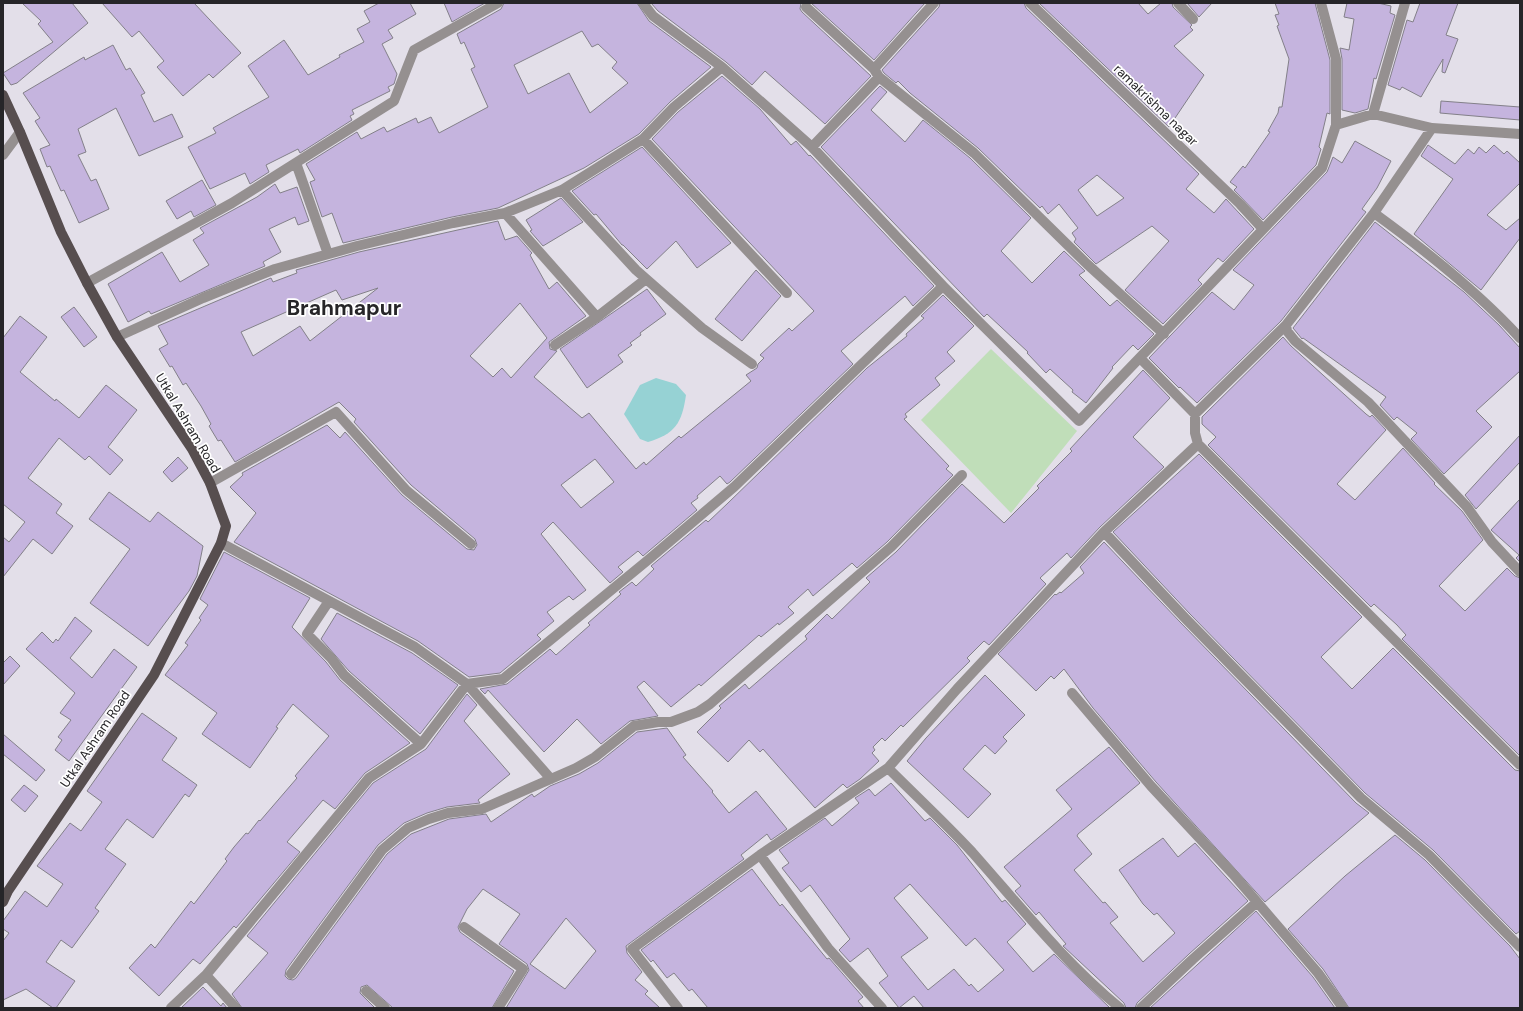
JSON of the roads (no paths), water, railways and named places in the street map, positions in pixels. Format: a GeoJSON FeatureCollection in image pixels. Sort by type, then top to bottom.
{"type":"FeatureCollection","features":[{"type":"Feature","properties":{"kind":"main road","name":"Utkal Ashram Road"},"geometry":{"type":"LineString","coordinates":[[3,95],[20,132],[61,232],[87,283],[117,337],[192,449],[210,483],[226,526],[221,543],[154,675],[8,891],[3,902]]}},
{"type":"Feature","properties":{"kind":"street"},"geometry":{"type":"LineString","coordinates":[[87,283],[232,203],[394,101],[414,50],[498,3]]}},
{"type":"Feature","properties":{"kind":"street"},"geometry":{"type":"LineString","coordinates":[[642,3],[653,16],[722,67],[812,147],[943,286],[1079,421],[1322,168],[1336,125],[1336,59],[1321,3]]}},
{"type":"Feature","properties":{"kind":"street"},"geometry":{"type":"LineString","coordinates":[[812,147],[934,3]]}},
{"type":"Feature","properties":{"kind":"street","name":"ramakrishna nagar"},"geometry":{"type":"LineString","coordinates":[[1030,3],[1202,166],[1263,229]]}},
{"type":"Feature","properties":{"kind":"street"},"geometry":{"type":"LineString","coordinates":[[1178,3],[1193,19]]}},
{"type":"Feature","properties":{"kind":"street"},"geometry":{"type":"LineString","coordinates":[[1373,114],[1404,3]]}},
{"type":"Feature","properties":{"kind":"street"},"geometry":{"type":"LineString","coordinates":[[806,8],[876,73],[974,153],[1087,264],[1164,334]]}},
{"type":"Feature","properties":{"kind":"street"},"geometry":{"type":"LineString","coordinates":[[117,337],[203,298],[275,269],[453,222],[505,213],[562,190],[643,139],[674,108],[722,67]]}},
{"type":"Feature","properties":{"kind":"street"},"geometry":{"type":"LineString","coordinates":[[1336,125],[1373,114],[1432,128],[1520,134]]}},
{"type":"Feature","properties":{"kind":"street"},"geometry":{"type":"LineString","coordinates":[[1195,414],[1286,325],[1374,213],[1432,128]]}},
{"type":"Feature","properties":{"kind":"street"},"geometry":{"type":"LineString","coordinates":[[3,155],[20,132]]}},
{"type":"Feature","properties":{"kind":"street"},"geometry":{"type":"LineString","coordinates":[[643,139],[787,293]]}},
{"type":"Feature","properties":{"kind":"street"},"geometry":{"type":"LineString","coordinates":[[296,163],[328,254]]}},
{"type":"Feature","properties":{"kind":"street"},"geometry":{"type":"LineString","coordinates":[[562,190],[646,279],[702,328],[752,364]]}},
{"type":"Feature","properties":{"kind":"street"},"geometry":{"type":"LineString","coordinates":[[505,213],[597,317]]}},
{"type":"Feature","properties":{"kind":"street"},"geometry":{"type":"LineString","coordinates":[[1374,213],[1409,238],[1485,302],[1520,338]]}},
{"type":"Feature","properties":{"kind":"street"},"geometry":{"type":"LineString","coordinates":[[555,345],[597,317],[646,279]]}},
{"type":"Feature","properties":{"kind":"street"},"geometry":{"type":"LineString","coordinates":[[171,1008],[206,975],[369,778],[422,744],[466,684],[503,679],[648,560],[734,487],[943,286]]}},
{"type":"Feature","properties":{"kind":"street"},"geometry":{"type":"LineString","coordinates":[[1286,325],[1287,331],[1295,341],[1368,402],[1431,468],[1467,507],[1492,542],[1520,572]]}},
{"type":"Feature","properties":{"kind":"street"},"geometry":{"type":"LineString","coordinates":[[1140,358],[1195,414],[1195,433],[1198,444],[1520,765]]}},
{"type":"Feature","properties":{"kind":"street"},"geometry":{"type":"LineString","coordinates":[[210,483],[336,412],[406,490],[471,544]]}},
{"type":"Feature","properties":{"kind":"street"},"geometry":{"type":"LineString","coordinates":[[678,1008],[632,949],[760,855],[888,768],[957,689],[1104,532],[1198,444]]}},
{"type":"Feature","properties":{"kind":"street"},"geometry":{"type":"LineString","coordinates":[[291,974],[382,850],[408,828],[448,813],[482,809],[576,768],[595,757],[634,726],[658,722],[671,722],[698,712],[710,704],[891,547],[962,475]]}},
{"type":"Feature","properties":{"kind":"street"},"geometry":{"type":"LineString","coordinates":[[1104,532],[1361,798],[1429,855],[1520,947]]}},
{"type":"Feature","properties":{"kind":"street"},"geometry":{"type":"LineString","coordinates":[[221,543],[416,647],[466,684],[551,779]]}},
{"type":"Feature","properties":{"kind":"street"},"geometry":{"type":"LineString","coordinates":[[329,601],[307,634],[331,658],[344,675],[422,744]]}},
{"type":"Feature","properties":{"kind":"street"},"geometry":{"type":"LineString","coordinates":[[1072,694],[1151,786],[1257,902],[1318,973],[1343,1008]]}},
{"type":"Feature","properties":{"kind":"street"},"geometry":{"type":"LineString","coordinates":[[888,768],[970,850],[1039,928],[1106,996],[1120,1008]]}},
{"type":"Feature","properties":{"kind":"street"},"geometry":{"type":"LineString","coordinates":[[760,855],[828,948],[882,1008]]}},
{"type":"Feature","properties":{"kind":"street"},"geometry":{"type":"LineString","coordinates":[[1141,1008],[1257,902]]}},
{"type":"Feature","properties":{"kind":"street"},"geometry":{"type":"LineString","coordinates":[[464,927],[523,969],[498,1008]]}},
{"type":"Feature","properties":{"kind":"street"},"geometry":{"type":"LineString","coordinates":[[206,975],[236,1008]]}},
{"type":"Feature","properties":{"kind":"street"},"geometry":{"type":"LineString","coordinates":[[366,991],[385,1008]]}},
{"type":"Feature","properties":{"kind":"water"},"geometry":{"type":"Polygon","coordinates":[[[656,378],[676,384],[686,395],[682,413],[676,426],[665,435],[648,442],[640,439],[624,414],[640,385],[656,378]]]}},
{"type":"Feature","properties":{"kind":"district","name":"Brahmapur"},"geometry":{"type":"Point","coordinates":[344,308]}}]}
